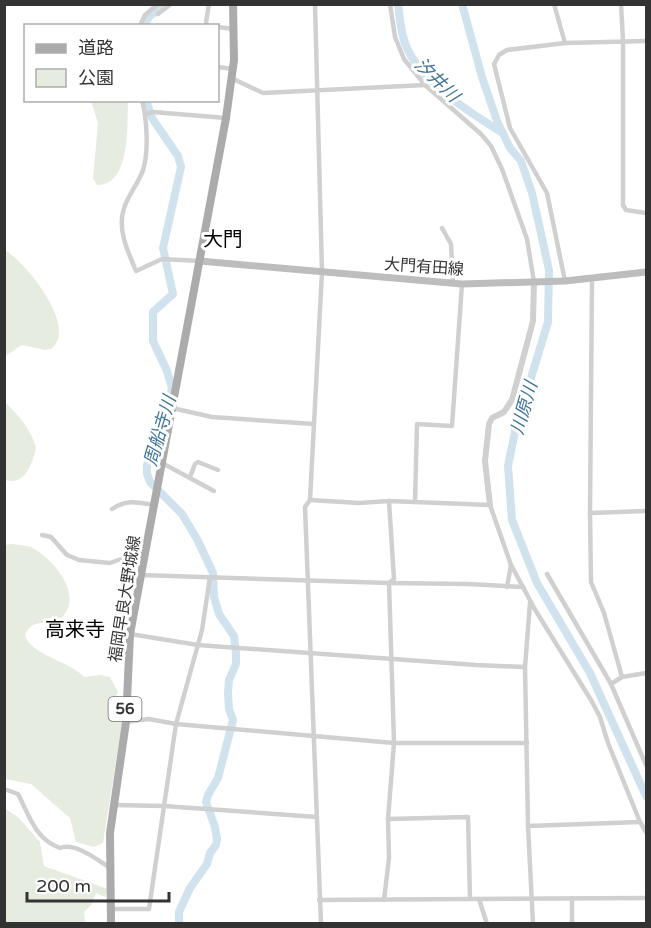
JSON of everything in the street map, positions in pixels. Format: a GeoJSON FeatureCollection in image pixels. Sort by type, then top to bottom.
{"type":"FeatureCollection","features":[{"type":"Feature","properties":{"kind":"main road","name":"56"},"geometry":{"type":"LineString","coordinates":[[162,463],[226,118],[232,73],[233,4]]}},
{"type":"Feature","properties":{"kind":"main road","name":"大門有田線"},"geometry":{"type":"LineString","coordinates":[[200,261],[462,284],[561,281],[646,272]]}},
{"type":"Feature","properties":{"kind":"main road","name":"福岡早良大野城線"},"geometry":{"type":"LineString","coordinates":[[110,923],[110,867],[114,805],[126,722],[125,700],[130,634],[162,463]]}},
{"type":"Feature","properties":{"kind":"street"},"geometry":{"type":"LineString","coordinates":[[141,24],[145,15],[158,4]]}},
{"type":"Feature","properties":{"kind":"street"},"geometry":{"type":"LineString","coordinates":[[158,14],[171,4]]}},
{"type":"Feature","properties":{"kind":"street"},"geometry":{"type":"LineString","coordinates":[[315,4],[322,272],[310,500],[305,507],[306,581],[321,924]]}},
{"type":"Feature","properties":{"kind":"street"},"geometry":{"type":"LineString","coordinates":[[390,4],[394,30],[404,59],[425,85],[481,134],[491,146],[502,169],[527,239],[537,282],[533,321],[512,400],[504,412],[492,418],[489,424],[485,461],[490,505],[511,566],[530,602],[600,717],[608,743],[646,832]]}},
{"type":"Feature","properties":{"kind":"street"},"geometry":{"type":"LineString","coordinates":[[554,4],[565,43]]}},
{"type":"Feature","properties":{"kind":"street"},"geometry":{"type":"LineString","coordinates":[[621,4],[623,205],[626,210],[646,213]]}},
{"type":"Feature","properties":{"kind":"street"},"geometry":{"type":"LineString","coordinates":[[206,24],[209,5]]}},
{"type":"Feature","properties":{"kind":"street"},"geometry":{"type":"LineString","coordinates":[[219,27],[234,28]]}},
{"type":"Feature","properties":{"kind":"street"},"geometry":{"type":"LineString","coordinates":[[561,281],[547,193],[510,128],[494,64],[507,50],[565,43],[646,41]]}},
{"type":"Feature","properties":{"kind":"street"},"geometry":{"type":"LineString","coordinates":[[219,67],[263,93],[425,85]]}},
{"type":"Feature","properties":{"kind":"street"},"geometry":{"type":"LineString","coordinates":[[143,102],[146,114],[145,161],[122,214],[125,244],[136,271],[165,258],[200,261]]}},
{"type":"Feature","properties":{"kind":"street"},"geometry":{"type":"LineString","coordinates":[[146,114],[153,112],[226,118]]}},
{"type":"Feature","properties":{"kind":"street"},"geometry":{"type":"LineString","coordinates":[[442,228],[451,244],[453,283]]}},
{"type":"Feature","properties":{"kind":"street"},"geometry":{"type":"LineString","coordinates":[[592,278],[591,582],[604,613],[622,678]]}},
{"type":"Feature","properties":{"kind":"street"},"geometry":{"type":"LineString","coordinates":[[415,502],[417,424],[452,426],[462,284]]}},
{"type":"Feature","properties":{"kind":"street"},"geometry":{"type":"LineString","coordinates":[[172,408],[212,417],[314,424]]}},
{"type":"Feature","properties":{"kind":"street"},"geometry":{"type":"LineString","coordinates":[[190,477],[198,462],[218,470]]}},
{"type":"Feature","properties":{"kind":"street"},"geometry":{"type":"LineString","coordinates":[[162,463],[214,491]]}},
{"type":"Feature","properties":{"kind":"street"},"geometry":{"type":"LineString","coordinates":[[310,500],[490,505]]}},
{"type":"Feature","properties":{"kind":"street"},"geometry":{"type":"LineString","coordinates":[[112,509],[122,502],[132,501],[154,505]]}},
{"type":"Feature","properties":{"kind":"street"},"geometry":{"type":"LineString","coordinates":[[384,900],[389,858],[388,819],[394,743],[390,583],[394,579],[389,501]]}},
{"type":"Feature","properties":{"kind":"street"},"geometry":{"type":"LineString","coordinates":[[590,513],[646,511]]}},
{"type":"Feature","properties":{"kind":"street"},"geometry":{"type":"LineString","coordinates":[[42,535],[51,537],[67,555],[79,560],[110,563],[124,558],[143,561]]}},
{"type":"Feature","properties":{"kind":"street"},"geometry":{"type":"LineString","coordinates":[[507,587],[511,566]]}},
{"type":"Feature","properties":{"kind":"street"},"geometry":{"type":"LineString","coordinates":[[547,574],[610,684],[646,765]]}},
{"type":"Feature","properties":{"kind":"street"},"geometry":{"type":"LineString","coordinates":[[140,575],[523,587]]}},
{"type":"Feature","properties":{"kind":"street"},"geometry":{"type":"LineString","coordinates":[[110,909],[150,909],[176,724],[208,603],[210,577]]}},
{"type":"Feature","properties":{"kind":"street"},"geometry":{"type":"LineString","coordinates":[[530,602],[525,667],[528,826],[533,924]]}},
{"type":"Feature","properties":{"kind":"street"},"geometry":{"type":"LineString","coordinates":[[130,634],[198,645],[525,667]]}},
{"type":"Feature","properties":{"kind":"street"},"geometry":{"type":"LineString","coordinates":[[610,684],[622,678],[646,673]]}},
{"type":"Feature","properties":{"kind":"street"},"geometry":{"type":"LineString","coordinates":[[126,722],[149,719],[226,729],[394,743],[527,743]]}},
{"type":"Feature","properties":{"kind":"street"},"geometry":{"type":"LineString","coordinates":[[4,789],[18,794],[34,828],[50,843],[60,848],[66,846],[78,849],[110,867]]}},
{"type":"Feature","properties":{"kind":"street"},"geometry":{"type":"LineString","coordinates":[[114,805],[164,806],[317,817]]}},
{"type":"Feature","properties":{"kind":"street"},"geometry":{"type":"LineString","coordinates":[[388,819],[468,818],[470,899]]}},
{"type":"Feature","properties":{"kind":"street"},"geometry":{"type":"LineString","coordinates":[[528,826],[640,822]]}},
{"type":"Feature","properties":{"kind":"street"},"geometry":{"type":"LineString","coordinates":[[572,898],[572,924]]}},
{"type":"Feature","properties":{"kind":"street"},"geometry":{"type":"LineString","coordinates":[[319,900],[646,898]]}},
{"type":"Feature","properties":{"kind":"street"},"geometry":{"type":"LineString","coordinates":[[479,899],[488,924]]}},
{"type":"Feature","properties":{"kind":"green space"},"geometry":{"type":"Polygon","coordinates":[[[91,102],[128,102],[127,138],[121,165],[116,176],[108,183],[97,185],[93,179],[98,123],[91,102]]]}},
{"type":"Feature","properties":{"kind":"green space"},"geometry":{"type":"Polygon","coordinates":[[[5,250],[36,281],[54,311],[59,326],[58,339],[51,349],[45,350],[22,345],[5,356],[5,250]]]}},
{"type":"Feature","properties":{"kind":"green space"},"geometry":{"type":"Polygon","coordinates":[[[5,402],[28,429],[36,448],[23,477],[12,481],[5,480],[5,402]]]}},
{"type":"Feature","properties":{"kind":"green space"},"geometry":{"type":"Polygon","coordinates":[[[4,545],[31,547],[48,559],[62,576],[69,596],[69,606],[64,615],[54,621],[32,625],[25,635],[28,642],[42,653],[78,671],[84,677],[100,675],[110,677],[118,692],[108,714],[122,723],[103,843],[94,847],[76,842],[70,818],[31,784],[5,779],[4,545]]]}},
{"type":"Feature","properties":{"kind":"green space"},"geometry":{"type":"Polygon","coordinates":[[[4,808],[18,817],[40,842],[44,866],[108,889],[105,897],[96,893],[91,905],[84,912],[85,923],[5,923],[4,808]]]}},
{"type":"Feature","properties":{"kind":"waterway","name":"周船寺川"},"geometry":{"type":"LineString","coordinates":[[145,24],[149,17],[164,4]]}},
{"type":"Feature","properties":{"kind":"waterway","name":"汐井川"},"geometry":{"type":"LineString","coordinates":[[398,4],[401,28],[415,63],[450,97],[503,133]]}},
{"type":"Feature","properties":{"kind":"waterway","name":"川原川"},"geometry":{"type":"LineString","coordinates":[[462,4],[497,121],[510,148],[521,161],[532,193],[549,270],[548,322],[516,427],[508,466],[512,520],[537,583],[590,673],[646,796]]}},
{"type":"Feature","properties":{"kind":"waterway","name":"周船寺川"},"geometry":{"type":"LineString","coordinates":[[147,102],[152,118],[178,156],[181,167],[163,248],[173,294],[153,312],[153,341],[172,388],[160,437],[147,465],[147,474],[150,482],[182,514],[197,539],[213,573],[214,597],[219,614],[234,636],[236,654],[236,664],[229,680],[228,693],[229,709],[233,720],[218,778],[206,802],[215,827],[216,845],[210,853],[207,864],[190,888],[179,912],[179,924]]}},
{"type":"Feature","properties":{"kind":"district","name":"大門"},"geometry":{"type":"Point","coordinates":[223,240]}},
{"type":"Feature","properties":{"kind":"district","name":"高来寺"},"geometry":{"type":"Point","coordinates":[75,630]}}]}
